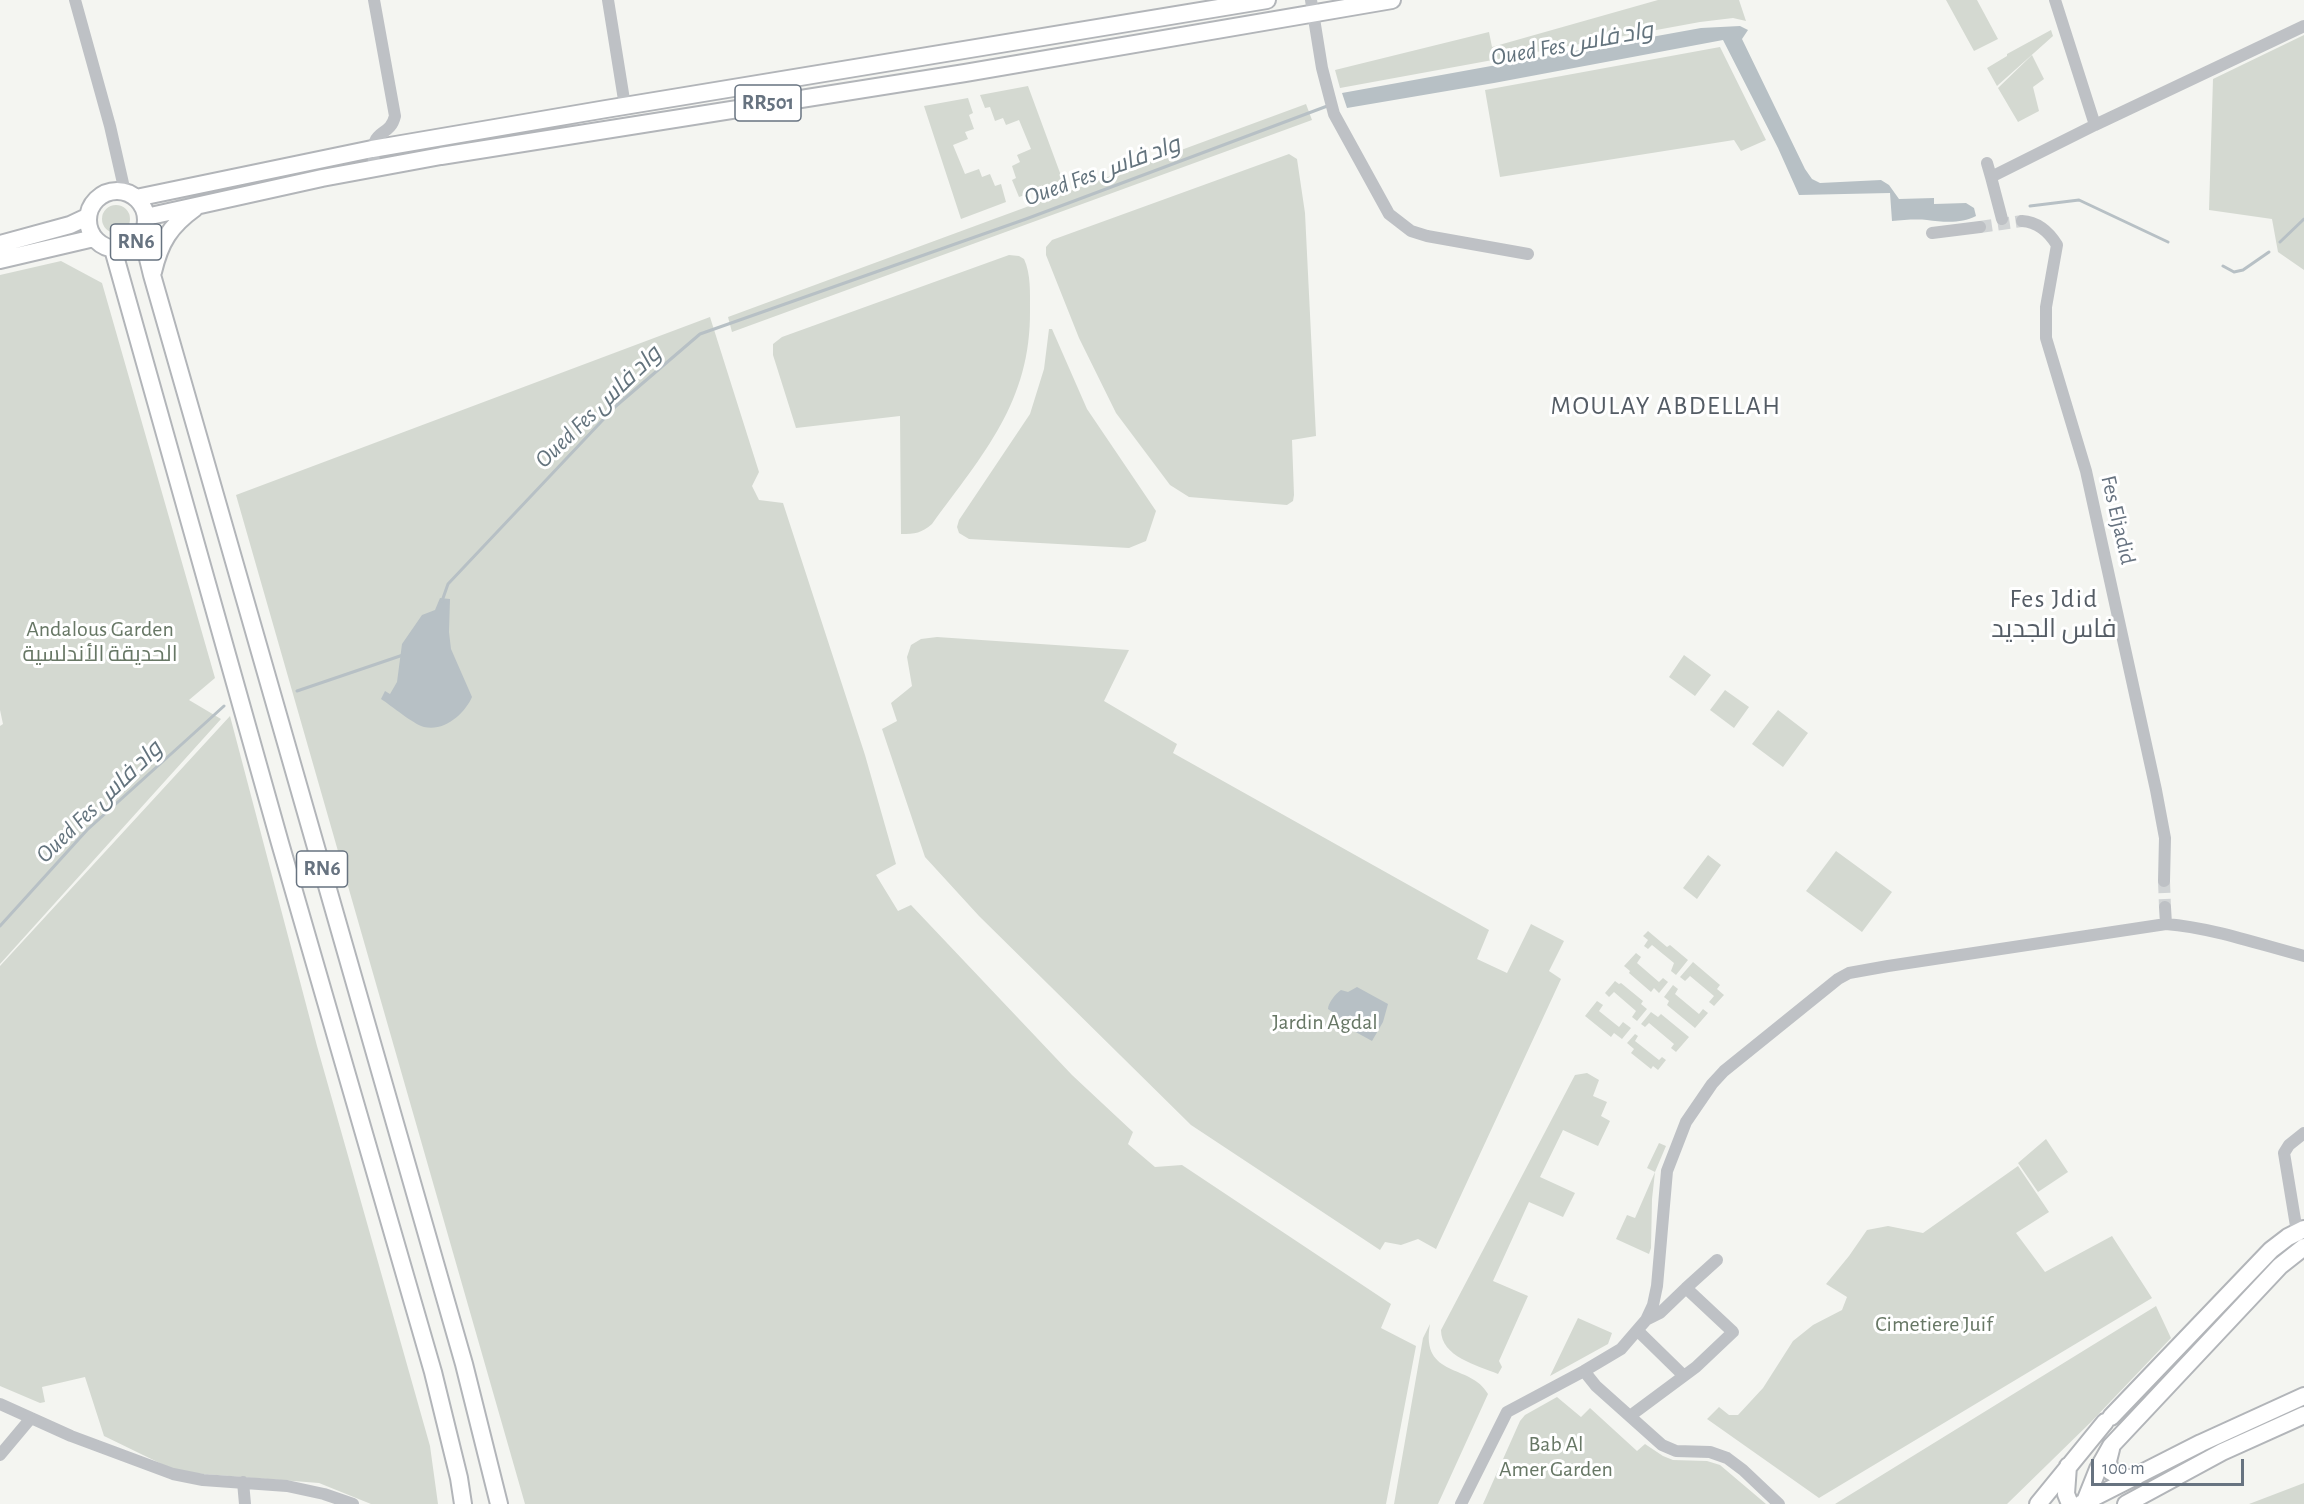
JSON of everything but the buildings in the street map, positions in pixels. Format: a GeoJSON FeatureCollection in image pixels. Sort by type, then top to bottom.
{"type":"FeatureCollection","features":[{"type":"Feature","properties":{"kind":"main road","name":"RR501"},"geometry":{"type":"LineString","coordinates":[[130,195],[372,149],[1267,0]]}},
{"type":"Feature","properties":{"kind":"main road","name":"RR501"},"geometry":{"type":"LineString","coordinates":[[146,217],[201,203],[375,168],[660,120],[965,73],[1313,6],[1392,0]]}},
{"type":"Feature","properties":{"kind":"main road"},"geometry":{"type":"LineString","coordinates":[[653,101],[660,120]]}},
{"type":"Feature","properties":{"kind":"main road","name":"RN6"},"geometry":{"type":"LineString","coordinates":[[142,234],[130,246],[113,249],[105,247],[94,238],[87,225],[92,203],[103,194],[117,190],[130,195],[143,207],[146,217],[142,234],[152,275],[467,1374],[499,1504]]}},
{"type":"Feature","properties":{"kind":"main road"},"geometry":{"type":"LineString","coordinates":[[152,275],[158,250],[167,235],[178,220],[201,203]]}},
{"type":"Feature","properties":{"kind":"main road","name":"RN6"},"geometry":{"type":"LineString","coordinates":[[0,244],[62,227],[87,217]]}},
{"type":"Feature","properties":{"kind":"main road","name":"RN6"},"geometry":{"type":"LineString","coordinates":[[0,260],[94,238]]}},
{"type":"Feature","properties":{"kind":"main road","name":"RN6"},"geometry":{"type":"LineString","coordinates":[[113,249],[280,843],[433,1372],[459,1478],[463,1504]]}},
{"type":"Feature","properties":{"kind":"main road"},"geometry":{"type":"LineString","coordinates":[[2038,1504],[2108,1419],[2271,1250],[2302,1236]]}},
{"type":"Feature","properties":{"kind":"main road"},"geometry":{"type":"LineString","coordinates":[[2082,1501],[2111,1446],[2280,1266],[2302,1236]]}},
{"type":"Feature","properties":{"kind":"main road"},"geometry":{"type":"LineString","coordinates":[[2082,1501],[2135,1478],[2201,1443],[2304,1396]]}},
{"type":"Feature","properties":{"kind":"main road"},"geometry":{"type":"LineString","coordinates":[[2126,1504],[2222,1452],[2304,1415]]}},
{"type":"Feature","properties":{"kind":"main road"},"geometry":{"type":"LineString","coordinates":[[2111,1446],[2108,1461],[2110,1471],[2119,1477],[2135,1478]]}},
{"type":"Feature","properties":{"kind":"main road"},"geometry":{"type":"LineString","coordinates":[[2068,1466],[2065,1489],[2082,1501]]}},
{"type":"Feature","properties":{"kind":"main road"},"geometry":{"type":"LineString","coordinates":[[2068,1466],[2081,1476],[2082,1501]]}},
{"type":"Feature","properties":{"kind":"street"},"geometry":{"type":"LineString","coordinates":[[75,0],[130,195]]}},
{"type":"Feature","properties":{"kind":"street"},"geometry":{"type":"LineString","coordinates":[[374,0],[395,116],[392,124],[375,139],[372,149],[375,168]]}},
{"type":"Feature","properties":{"kind":"street"},"geometry":{"type":"LineString","coordinates":[[608,0],[625,106]]}},
{"type":"Feature","properties":{"kind":"street"},"geometry":{"type":"LineString","coordinates":[[2055,0],[2095,125]]}},
{"type":"Feature","properties":{"kind":"street"},"geometry":{"type":"LineString","coordinates":[[1313,6],[1328,96],[1334,114],[1389,214],[1411,231],[1440,239],[1528,254]]}},
{"type":"Feature","properties":{"kind":"street"},"geometry":{"type":"LineString","coordinates":[[1991,177],[2304,26]]}},
{"type":"Feature","properties":{"kind":"street"},"geometry":{"type":"LineString","coordinates":[[1987,163],[2002,219]]}},
{"type":"Feature","properties":{"kind":"street","name":"Fes Eljadid"},"geometry":{"type":"LineString","coordinates":[[2024,220],[2046,230],[2057,245],[2046,308],[2046,338],[2086,471],[2156,790],[2165,838],[2164,881]]}},
{"type":"Feature","properties":{"kind":"street"},"geometry":{"type":"LineString","coordinates":[[1932,233],[1980,227]]}},
{"type":"Feature","properties":{"kind":"street"},"geometry":{"type":"LineString","coordinates":[[2165,907],[2166,924]]}},
{"type":"Feature","properties":{"kind":"street"},"geometry":{"type":"LineString","coordinates":[[1461,1504],[1507,1412],[1584,1371],[1621,1348],[1646,1320],[1655,1300],[1657,1286],[1663,1196],[1667,1171],[1686,1122],[1712,1084],[1724,1071],[1838,979],[1849,974],[2166,924],[2248,939],[2304,956]]}},
{"type":"Feature","properties":{"kind":"street"},"geometry":{"type":"LineString","coordinates":[[2302,1236],[2284,1153],[2289,1145],[2304,1133]]}},
{"type":"Feature","properties":{"kind":"street"},"geometry":{"type":"LineString","coordinates":[[1646,1320],[1660,1313],[1718,1260]]}},
{"type":"Feature","properties":{"kind":"street"},"geometry":{"type":"LineString","coordinates":[[1630,1416],[1696,1367],[1732,1332],[1686,1288]]}},
{"type":"Feature","properties":{"kind":"street"},"geometry":{"type":"LineString","coordinates":[[1638,1331],[1683,1375]]}},
{"type":"Feature","properties":{"kind":"street"},"geometry":{"type":"LineString","coordinates":[[1584,1371],[1596,1386],[1667,1448],[1676,1451],[1710,1452],[1727,1458],[1779,1504]]}},
{"type":"Feature","properties":{"kind":"street"},"geometry":{"type":"LineString","coordinates":[[0,1404],[71,1436],[173,1474],[203,1480],[287,1486],[324,1494],[353,1504]]}},
{"type":"Feature","properties":{"kind":"street"},"geometry":{"type":"LineString","coordinates":[[0,1455],[32,1418]]}},
{"type":"Feature","properties":{"kind":"street"},"geometry":{"type":"LineString","coordinates":[[243,1482],[245,1504]]}},
{"type":"Feature","properties":{"kind":"green space"},"geometry":{"type":"Polygon","coordinates":[[[1658,0],[1739,0],[1746,21],[1733,18],[1700,22],[1340,88],[1335,70],[1489,32],[1492,47],[1658,0]]]}},
{"type":"Feature","properties":{"kind":"green space"},"geometry":{"type":"Polygon","coordinates":[[[1946,0],[1977,0],[1998,39],[1974,51],[1946,0]]]}},
{"type":"Feature","properties":{"kind":"green space"},"geometry":{"type":"Polygon","coordinates":[[[2051,30],[2053,36],[1997,86],[1987,68],[2007,54],[2051,30]]]}},
{"type":"Feature","properties":{"kind":"green space"},"geometry":{"type":"Polygon","coordinates":[[[2304,35],[2304,270],[2278,252],[2272,219],[2209,210],[2213,79],[2304,35]]]}},
{"type":"Feature","properties":{"kind":"green space"},"geometry":{"type":"Polygon","coordinates":[[[1720,47],[1766,140],[1741,151],[1734,140],[1500,177],[1485,90],[1720,47]]]}},
{"type":"Feature","properties":{"kind":"green space"},"geometry":{"type":"Polygon","coordinates":[[[2032,55],[2044,79],[2033,87],[2039,111],[2018,122],[1998,88],[2032,55]]]}},
{"type":"Feature","properties":{"kind":"green space"},"geometry":{"type":"Polygon","coordinates":[[[1028,86],[1063,181],[1019,197],[1012,180],[1016,178],[1012,166],[1020,162],[1017,155],[1031,149],[1019,120],[1006,125],[1003,118],[995,121],[990,107],[985,108],[980,95],[1028,86]]]}},
{"type":"Feature","properties":{"kind":"green space"},"geometry":{"type":"Polygon","coordinates":[[[968,98],[973,113],[969,115],[974,129],[965,132],[968,139],[953,145],[965,174],[979,169],[982,177],[990,174],[995,186],[1001,184],[1006,202],[961,219],[924,106],[968,98]]]}},
{"type":"Feature","properties":{"kind":"green space"},"geometry":{"type":"Polygon","coordinates":[[[1306,104],[1312,120],[732,332],[728,317],[1306,104]]]}},
{"type":"Feature","properties":{"kind":"green space"},"geometry":{"type":"Polygon","coordinates":[[[1289,154],[1297,159],[1305,213],[1316,436],[1292,440],[1294,495],[1293,501],[1287,505],[1189,497],[1170,485],[1116,413],[1079,338],[1046,255],[1046,247],[1052,240],[1289,154]]]}},
{"type":"Feature","properties":{"kind":"green space"},"geometry":{"type":"Polygon","coordinates":[[[116,205],[126,209],[130,219],[126,229],[116,233],[106,229],[102,219],[106,209],[116,205]]]}},
{"type":"Feature","properties":{"kind":"green space"},"geometry":{"type":"Polygon","coordinates":[[[1009,255],[1024,259],[1030,290],[1028,343],[1013,400],[986,450],[932,524],[918,532],[901,534],[900,416],[796,428],[773,355],[773,344],[782,337],[1009,255]]]}},
{"type":"Feature","properties":{"kind":"green space","name":"Andalous Garden الحديقة الأندلسية"},"geometry":{"type":"Polygon","coordinates":[[[61,261],[102,283],[215,678],[189,700],[221,719],[0,964],[0,726],[3,724],[0,710],[0,275],[61,261]]]}},
{"type":"Feature","properties":{"kind":"green space"},"geometry":{"type":"Polygon","coordinates":[[[710,317],[759,472],[752,486],[759,500],[783,503],[865,755],[896,864],[876,875],[898,911],[911,905],[1072,1075],[1133,1132],[1128,1144],[1155,1167],[1182,1165],[1391,1304],[1381,1328],[1416,1346],[1386,1504],[525,1504],[236,495],[710,317]]]}},
{"type":"Feature","properties":{"kind":"green space"},"geometry":{"type":"Polygon","coordinates":[[[1049,329],[1052,329],[1087,409],[1156,511],[1146,541],[1129,548],[969,539],[959,533],[957,527],[959,520],[1030,414],[1044,369],[1049,329]]]}},
{"type":"Feature","properties":{"kind":"green space","name":"Jardin Agdal"},"geometry":{"type":"Polygon","coordinates":[[[937,637],[1129,650],[1104,701],[1177,744],[1173,753],[1489,930],[1477,959],[1507,973],[1531,924],[1564,941],[1549,971],[1561,979],[1436,1249],[1418,1239],[1401,1245],[1385,1242],[1380,1250],[1191,1125],[979,916],[925,857],[882,729],[897,721],[891,703],[912,686],[907,657],[911,645],[921,639],[937,637]]]}},
{"type":"Feature","properties":{"kind":"green space"},"geometry":{"type":"Polygon","coordinates":[[[1684,655],[1711,675],[1695,696],[1669,677],[1684,655]]]}},
{"type":"Feature","properties":{"kind":"green space"},"geometry":{"type":"Polygon","coordinates":[[[1725,690],[1749,707],[1734,728],[1710,710],[1725,690]]]}},
{"type":"Feature","properties":{"kind":"green space"},"geometry":{"type":"Polygon","coordinates":[[[1778,710],[1808,733],[1783,767],[1752,744],[1778,710]]]}},
{"type":"Feature","properties":{"kind":"green space"},"geometry":{"type":"Polygon","coordinates":[[[230,716],[317,1046],[430,1446],[438,1504],[371,1504],[319,1483],[178,1472],[104,1436],[85,1377],[42,1387],[45,1402],[40,1403],[0,1386],[0,966],[230,716]]]}},
{"type":"Feature","properties":{"kind":"green space"},"geometry":{"type":"Polygon","coordinates":[[[1836,851],[1892,892],[1862,932],[1806,891],[1836,851]]]}},
{"type":"Feature","properties":{"kind":"green space"},"geometry":{"type":"Polygon","coordinates":[[[1708,855],[1721,865],[1697,899],[1683,888],[1708,855]]]}},
{"type":"Feature","properties":{"kind":"green space"},"geometry":{"type":"Polygon","coordinates":[[[1648,931],[1667,947],[1670,945],[1688,960],[1676,975],[1671,971],[1674,963],[1652,945],[1648,949],[1644,946],[1648,940],[1643,936],[1648,931]]]}},
{"type":"Feature","properties":{"kind":"green space"},"geometry":{"type":"Polygon","coordinates":[[[1636,953],[1641,957],[1637,963],[1659,982],[1663,978],[1668,982],[1659,993],[1654,988],[1651,992],[1624,966],[1636,953]]]}},
{"type":"Feature","properties":{"kind":"green space"},"geometry":{"type":"Polygon","coordinates":[[[1693,962],[1720,985],[1717,989],[1724,995],[1714,1006],[1709,1002],[1714,996],[1690,976],[1685,981],[1680,977],[1693,962]]]}},
{"type":"Feature","properties":{"kind":"green space"},"geometry":{"type":"Polygon","coordinates":[[[1615,981],[1621,983],[1643,1001],[1641,1004],[1647,1009],[1637,1021],[1632,1017],[1636,1011],[1614,992],[1609,997],[1605,993],[1615,981]]]}},
{"type":"Feature","properties":{"kind":"green space"},"geometry":{"type":"Polygon","coordinates":[[[1673,985],[1678,989],[1675,994],[1699,1014],[1703,1009],[1708,1013],[1695,1028],[1667,1005],[1669,1001],[1664,997],[1673,985]]]}},
{"type":"Feature","properties":{"kind":"green space"},"geometry":{"type":"Polygon","coordinates":[[[1597,1001],[1603,1005],[1599,1011],[1619,1027],[1623,1022],[1631,1028],[1622,1039],[1614,1033],[1611,1037],[1585,1016],[1597,1001]]]}},
{"type":"Feature","properties":{"kind":"green space"},"geometry":{"type":"Polygon","coordinates":[[[1651,1012],[1658,1017],[1661,1014],[1689,1037],[1676,1052],[1671,1048],[1674,1044],[1649,1023],[1645,1027],[1641,1024],[1651,1012]]]}},
{"type":"Feature","properties":{"kind":"green space"},"geometry":{"type":"Polygon","coordinates":[[[1635,1034],[1638,1036],[1635,1041],[1659,1060],[1662,1057],[1666,1060],[1658,1070],[1653,1066],[1651,1069],[1631,1053],[1634,1049],[1627,1043],[1635,1034]]]}},
{"type":"Feature","properties":{"kind":"green space"},"geometry":{"type":"Polygon","coordinates":[[[1587,1073],[1599,1080],[1593,1096],[1607,1102],[1601,1116],[1610,1121],[1598,1146],[1563,1130],[1540,1177],[1575,1193],[1563,1217],[1529,1202],[1493,1281],[1528,1296],[1499,1361],[1502,1367],[1498,1374],[1453,1353],[1447,1347],[1441,1330],[1575,1075],[1587,1073]]]}},
{"type":"Feature","properties":{"kind":"green space"},"geometry":{"type":"Polygon","coordinates":[[[2046,1139],[2068,1172],[2038,1192],[2018,1163],[2046,1139]]]}},
{"type":"Feature","properties":{"kind":"green space"},"geometry":{"type":"Polygon","coordinates":[[[1659,1143],[1666,1146],[1655,1172],[1647,1168],[1659,1143]]]}},
{"type":"Feature","properties":{"kind":"green space","name":"Cimetiere Juif"},"geometry":{"type":"Polygon","coordinates":[[[2018,1166],[2049,1212],[2016,1233],[2045,1272],[2112,1236],[2152,1298],[1819,1498],[1707,1419],[1719,1407],[1729,1415],[1738,1415],[1763,1388],[1793,1341],[1813,1325],[1842,1310],[1847,1297],[1826,1284],[1867,1230],[1888,1226],[1923,1233],[2018,1166]]]}},
{"type":"Feature","properties":{"kind":"green space"},"geometry":{"type":"Polygon","coordinates":[[[1655,1172],[1649,1254],[1616,1239],[1627,1215],[1635,1218],[1655,1172]]]}},
{"type":"Feature","properties":{"kind":"green space"},"geometry":{"type":"Polygon","coordinates":[[[2156,1306],[2171,1338],[2091,1422],[2007,1504],[1835,1504],[2156,1306]]]}},
{"type":"Feature","properties":{"kind":"green space"},"geometry":{"type":"Polygon","coordinates":[[[1578,1318],[1612,1333],[1608,1344],[1550,1376],[1578,1318]]]}},
{"type":"Feature","properties":{"kind":"green space"},"geometry":{"type":"Polygon","coordinates":[[[1430,1324],[1429,1342],[1432,1354],[1439,1362],[1480,1384],[1488,1394],[1438,1504],[1394,1504],[1423,1338],[1430,1324]]]}},
{"type":"Feature","properties":{"kind":"green space","name":"Bab Al Amer Garden"},"geometry":{"type":"Polygon","coordinates":[[[1557,1397],[1581,1417],[1590,1408],[1637,1451],[1645,1444],[1673,1460],[1707,1461],[1720,1465],[1766,1504],[1483,1504],[1520,1421],[1525,1415],[1557,1397]]]}},
{"type":"Feature","properties":{"kind":"green space"},"geometry":{"type":"Polygon","coordinates":[[[2304,1483],[2304,1504],[2249,1504],[2304,1483]]]}},
{"type":"Feature","properties":{"kind":"shaded area"},"geometry":{"type":"Polygon","coordinates":[[[1740,26],[1748,30],[1742,39],[1812,179],[1820,183],[1881,180],[1889,185],[1899,199],[1934,198],[1934,204],[1966,203],[1974,208],[1976,216],[1952,222],[1892,221],[1890,193],[1799,195],[1778,148],[1723,40],[1347,108],[1342,93],[1701,28],[1740,26]]]}},
{"type":"Feature","properties":{"kind":"shaded area"},"geometry":{"type":"Polygon","coordinates":[[[440,598],[450,599],[451,649],[472,697],[453,720],[432,728],[414,722],[381,699],[385,691],[390,694],[397,682],[402,644],[422,615],[435,610],[440,598]]]}},
{"type":"Feature","properties":{"kind":"shaded area"},"geometry":{"type":"Polygon","coordinates":[[[1357,987],[1388,1004],[1383,1022],[1372,1041],[1352,1030],[1328,1009],[1339,991],[1348,992],[1357,987]]]}},
{"type":"Feature","properties":{"kind":"waterway","name":"Oued Fes واد فاس"},"geometry":{"type":"LineString","coordinates":[[442,601],[448,584],[616,406],[700,334],[1026,219],[1330,105]]}},
{"type":"Feature","properties":{"kind":"waterway","name":"Oued Fes واد فاس"},"geometry":{"type":"LineString","coordinates":[[2030,206],[2079,200],[2168,242]]}},
{"type":"Feature","properties":{"kind":"waterway"},"geometry":{"type":"LineString","coordinates":[[2280,242],[2304,219]]}},
{"type":"Feature","properties":{"kind":"waterway","name":"Oued Fes واد فاس"},"geometry":{"type":"LineString","coordinates":[[2223,266],[2234,272],[2243,270],[2269,252]]}},
{"type":"Feature","properties":{"kind":"waterway","name":"Oued Fes واد فاس"},"geometry":{"type":"LineString","coordinates":[[297,691],[403,655]]}},
{"type":"Feature","properties":{"kind":"waterway","name":"Oued Fes واد فاس"},"geometry":{"type":"LineString","coordinates":[[0,926],[87,830],[224,706]]}},
{"type":"Feature","properties":{"kind":"tunnel"},"geometry":{"type":"LineString","coordinates":[[1980,227],[2022,221]]}},
{"type":"Feature","properties":{"kind":"tunnel"},"geometry":{"type":"LineString","coordinates":[[2164,881],[2165,907]]}},
{"type":"Feature","properties":{"kind":"district","name":"MOULAY ABDELLAH"},"geometry":{"type":"Point","coordinates":[1666,406]}},
{"type":"Feature","properties":{"kind":"district","name":"Fes Jdid فاس الجديد"},"geometry":{"type":"Point","coordinates":[2054,614]}}]}
